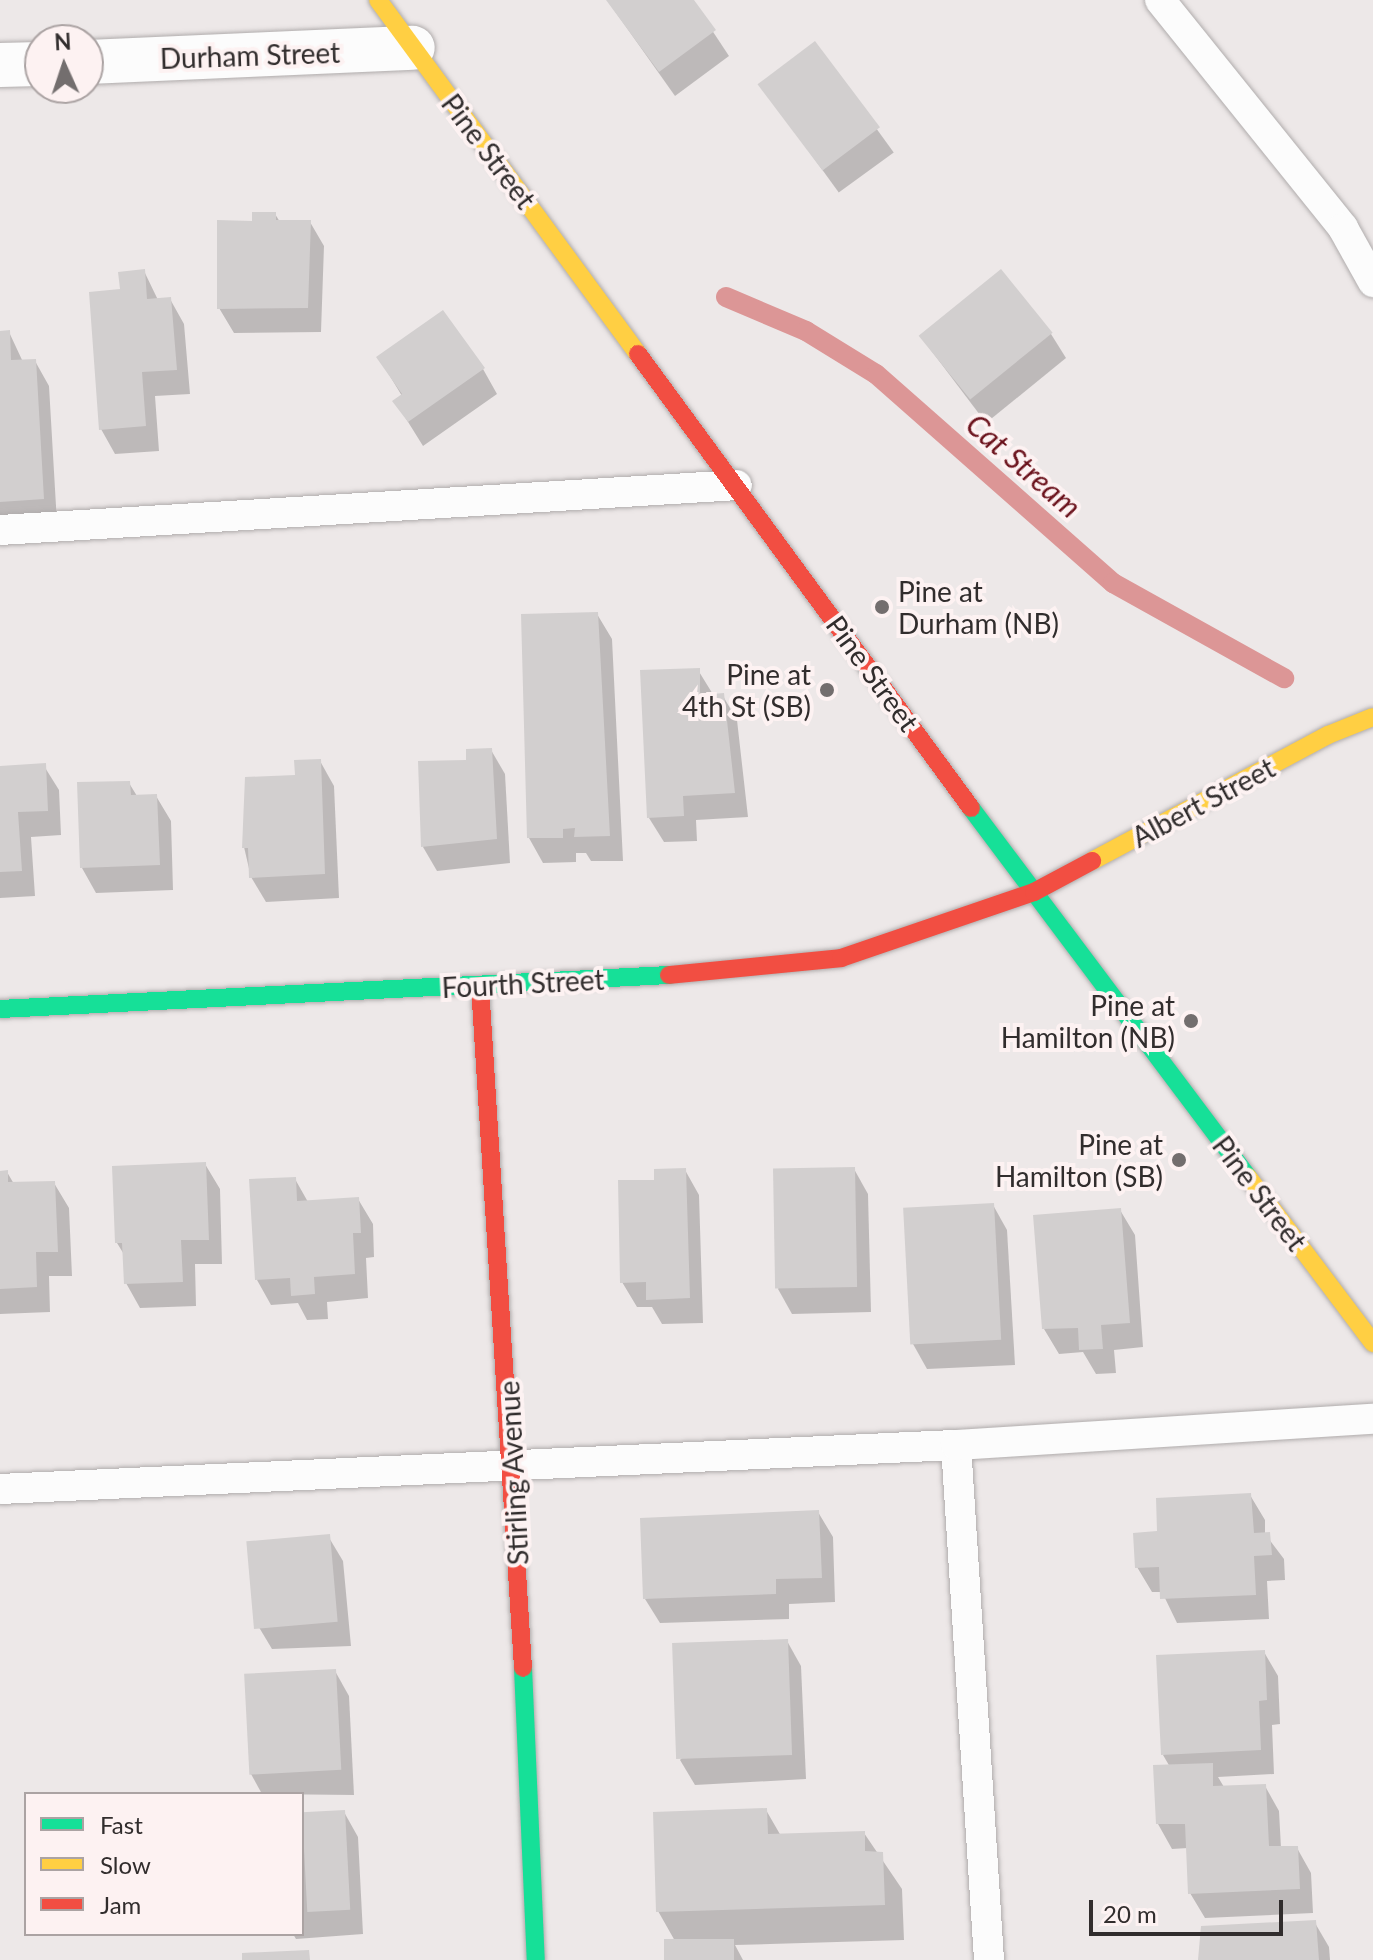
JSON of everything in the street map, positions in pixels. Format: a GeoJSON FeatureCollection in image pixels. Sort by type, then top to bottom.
{"type":"FeatureCollection","features":[{"type":"Feature","properties":{"kind":"street","name":"Pine Street"},"geometry":{"type":"LineString","coordinates":[[378,0],[1034,892],[1373,1343]]}},
{"type":"Feature","properties":{"kind":"street","name":"Durham Street"},"geometry":{"type":"LineString","coordinates":[[104,61],[413,48]]}},
{"type":"Feature","properties":{"kind":"street"},"geometry":{"type":"LineString","coordinates":[[0,65],[24,64]]}},
{"type":"Feature","properties":{"kind":"street","name":"Albert Street"},"geometry":{"type":"LineString","coordinates":[[1034,892],[1328,735],[1373,717]]}},
{"type":"Feature","properties":{"kind":"street","name":"Fourth Street"},"geometry":{"type":"LineString","coordinates":[[0,1009],[739,971],[841,958],[945,926],[1034,892]]}},
{"type":"Feature","properties":{"kind":"street","name":"Stirling Avenue"},"geometry":{"type":"LineString","coordinates":[[480,986],[514,1465],[536,1960]]}},
{"type":"Feature","properties":{"kind":"lane"},"geometry":{"type":"LineString","coordinates":[[1160,0],[1343,228],[1373,282]]}},
{"type":"Feature","properties":{"kind":"lane"},"geometry":{"type":"LineString","coordinates":[[0,530],[737,485]]}},
{"type":"Feature","properties":{"kind":"lane"},"geometry":{"type":"LineString","coordinates":[[0,1489],[956,1445],[1373,1419]]}},
{"type":"Feature","properties":{"kind":"lane"},"geometry":{"type":"LineString","coordinates":[[956,1445],[989,1960]]}},
{"type":"Feature","properties":{"kind":"building"},"geometry":{"type":"Polygon","coordinates":[[[606,0],[694,0],[716,30],[659,72],[606,0]]]}},
{"type":"Feature","properties":{"kind":"building"},"geometry":{"type":"Polygon","coordinates":[[[815,41],[880,127],[822,171],[757,84],[815,41]]]}},
{"type":"Feature","properties":{"kind":"building"},"geometry":{"type":"Polygon","coordinates":[[[252,212],[276,212],[276,220],[311,220],[308,308],[217,309],[217,220],[252,221],[252,212]]]}},
{"type":"Feature","properties":{"kind":"building"},"geometry":{"type":"Polygon","coordinates":[[[145,269],[147,299],[171,297],[177,370],[142,372],[146,426],[99,430],[89,292],[120,289],[118,272],[145,269]]]}},
{"type":"Feature","properties":{"kind":"building"},"geometry":{"type":"Polygon","coordinates":[[[1001,269],[1053,333],[970,399],[919,336],[1001,269]]]}},
{"type":"Feature","properties":{"kind":"building"},"geometry":{"type":"Polygon","coordinates":[[[443,310],[485,368],[408,422],[392,401],[402,394],[376,357],[443,310]]]}},
{"type":"Feature","properties":{"kind":"building"},"geometry":{"type":"Polygon","coordinates":[[[10,330],[11,360],[36,359],[44,499],[0,502],[0,331],[10,330]]]}},
{"type":"Feature","properties":{"kind":"building"},"geometry":{"type":"Polygon","coordinates":[[[598,612],[610,836],[574,837],[575,828],[563,829],[563,838],[527,838],[521,614],[598,612]]]}},
{"type":"Feature","properties":{"kind":"building"},"geometry":{"type":"Polygon","coordinates":[[[700,668],[700,695],[724,693],[735,793],[683,796],[684,816],[647,818],[640,670],[700,668]]]}},
{"type":"Feature","properties":{"kind":"building"},"geometry":{"type":"Polygon","coordinates":[[[492,748],[497,839],[421,847],[418,761],[466,760],[466,749],[492,748]]]}},
{"type":"Feature","properties":{"kind":"building"},"geometry":{"type":"Polygon","coordinates":[[[321,759],[325,874],[249,878],[248,848],[242,848],[245,777],[295,775],[294,760],[321,759]]]}},
{"type":"Feature","properties":{"kind":"building"},"geometry":{"type":"Polygon","coordinates":[[[46,763],[48,811],[18,812],[22,871],[0,872],[0,766],[46,763]]]}},
{"type":"Feature","properties":{"kind":"building"},"geometry":{"type":"Polygon","coordinates":[[[130,781],[131,795],[157,794],[160,865],[80,868],[77,782],[130,781]]]}},
{"type":"Feature","properties":{"kind":"building"},"geometry":{"type":"Polygon","coordinates":[[[206,1162],[209,1240],[181,1240],[183,1282],[124,1284],[122,1243],[115,1243],[112,1166],[206,1162]]]}},
{"type":"Feature","properties":{"kind":"building"},"geometry":{"type":"Polygon","coordinates":[[[855,1167],[857,1287],[775,1288],[773,1168],[855,1167]]]}},
{"type":"Feature","properties":{"kind":"building"},"geometry":{"type":"Polygon","coordinates":[[[686,1168],[690,1298],[646,1300],[646,1282],[620,1283],[618,1180],[654,1180],[654,1169],[686,1168]]]}},
{"type":"Feature","properties":{"kind":"building"},"geometry":{"type":"Polygon","coordinates":[[[8,1170],[8,1182],[55,1181],[58,1252],[36,1252],[37,1287],[0,1289],[0,1171],[8,1170]]]}},
{"type":"Feature","properties":{"kind":"building"},"geometry":{"type":"Polygon","coordinates":[[[296,1177],[297,1201],[359,1197],[361,1233],[353,1233],[355,1274],[314,1277],[315,1294],[291,1296],[290,1278],[255,1280],[249,1179],[296,1177]]]}},
{"type":"Feature","properties":{"kind":"building"},"geometry":{"type":"Polygon","coordinates":[[[994,1203],[1001,1340],[910,1345],[903,1208],[994,1203]]]}},
{"type":"Feature","properties":{"kind":"building"},"geometry":{"type":"Polygon","coordinates":[[[1121,1208],[1130,1323],[1101,1325],[1103,1349],[1079,1350],[1078,1328],[1042,1329],[1033,1215],[1121,1208]]]}},
{"type":"Feature","properties":{"kind":"building"},"geometry":{"type":"Polygon","coordinates":[[[1251,1493],[1254,1533],[1270,1532],[1272,1555],[1254,1556],[1256,1595],[1160,1599],[1159,1567],[1135,1568],[1133,1533],[1157,1531],[1156,1498],[1251,1493]]]}},
{"type":"Feature","properties":{"kind":"building"},"geometry":{"type":"Polygon","coordinates":[[[819,1510],[822,1578],[776,1579],[776,1594],[643,1599],[640,1518],[819,1510]]]}},
{"type":"Feature","properties":{"kind":"building"},"geometry":{"type":"Polygon","coordinates":[[[330,1534],[338,1622],[254,1629],[246,1541],[330,1534]]]}},
{"type":"Feature","properties":{"kind":"building"},"geometry":{"type":"Polygon","coordinates":[[[788,1639],[792,1755],[676,1759],[672,1643],[788,1639]]]}},
{"type":"Feature","properties":{"kind":"building"},"geometry":{"type":"Polygon","coordinates":[[[1265,1650],[1267,1700],[1259,1701],[1261,1750],[1161,1755],[1156,1655],[1265,1650]]]}},
{"type":"Feature","properties":{"kind":"building"},"geometry":{"type":"Polygon","coordinates":[[[336,1669],[341,1770],[249,1775],[244,1674],[336,1669]]]}},
{"type":"Feature","properties":{"kind":"building"},"geometry":{"type":"Polygon","coordinates":[[[1213,1763],[1213,1786],[1266,1784],[1269,1846],[1298,1846],[1300,1889],[1188,1894],[1185,1824],[1156,1824],[1153,1765],[1213,1763]]]}},
{"type":"Feature","properties":{"kind":"building"},"geometry":{"type":"Polygon","coordinates":[[[767,1808],[768,1834],[865,1831],[865,1851],[883,1852],[885,1905],[656,1912],[653,1812],[767,1808]]]}},
{"type":"Feature","properties":{"kind":"building"},"geometry":{"type":"Polygon","coordinates":[[[345,1810],[350,1910],[307,1912],[304,1812],[345,1810]]]}},
{"type":"Feature","properties":{"kind":"building"},"geometry":{"type":"Polygon","coordinates":[[[1316,1920],[1319,1960],[1198,1960],[1201,1926],[1316,1920]]]}},
{"type":"Feature","properties":{"kind":"building"},"geometry":{"type":"Polygon","coordinates":[[[664,1939],[734,1939],[734,1960],[664,1960],[664,1939]]]}},
{"type":"Feature","properties":{"kind":"building"},"geometry":{"type":"Polygon","coordinates":[[[309,1950],[310,1960],[242,1960],[242,1953],[309,1950]]]}},
{"type":"Feature","properties":{"kind":"waterway","name":"Cat Stream"},"geometry":{"type":"LineString","coordinates":[[726,297],[806,331],[876,374],[1113,583],[1284,678]]}},
{"type":"Feature","properties":{"kind":"traffic: fast"},"geometry":{"type":"LineString","coordinates":[[971,808],[1248,1177]]}},
{"type":"Feature","properties":{"kind":"traffic: fast"},"geometry":{"type":"LineString","coordinates":[[0,1009],[669,975]]}},
{"type":"Feature","properties":{"kind":"traffic: fast"},"geometry":{"type":"LineString","coordinates":[[523,1668],[536,1960]]}},
{"type":"Feature","properties":{"kind":"traffic: slow"},"geometry":{"type":"LineString","coordinates":[[378,0],[638,354]]}},
{"type":"Feature","properties":{"kind":"traffic: slow"},"geometry":{"type":"LineString","coordinates":[[1092,861],[1328,735],[1373,717]]}},
{"type":"Feature","properties":{"kind":"traffic: slow"},"geometry":{"type":"LineString","coordinates":[[1248,1177],[1373,1343]]}},
{"type":"Feature","properties":{"kind":"traffic: jam"},"geometry":{"type":"LineString","coordinates":[[638,354],[971,808]]}},
{"type":"Feature","properties":{"kind":"traffic: jam"},"geometry":{"type":"LineString","coordinates":[[669,975],[841,958],[1034,892],[1092,861]]}},
{"type":"Feature","properties":{"kind":"traffic: jam"},"geometry":{"type":"LineString","coordinates":[[480,986],[523,1668]]}},
{"type":"Feature","properties":{"kind":"place","name":"Pine at Durham (NB)"},"geometry":{"type":"Point","coordinates":[882,607]}},
{"type":"Feature","properties":{"kind":"place","name":"Pine at 4th St (SB)"},"geometry":{"type":"Point","coordinates":[827,690]}},
{"type":"Feature","properties":{"kind":"place","name":"Pine at Hamilton (NB)"},"geometry":{"type":"Point","coordinates":[1191,1021]}},
{"type":"Feature","properties":{"kind":"place","name":"Pine at Hamilton (SB)"},"geometry":{"type":"Point","coordinates":[1179,1160]}}]}
